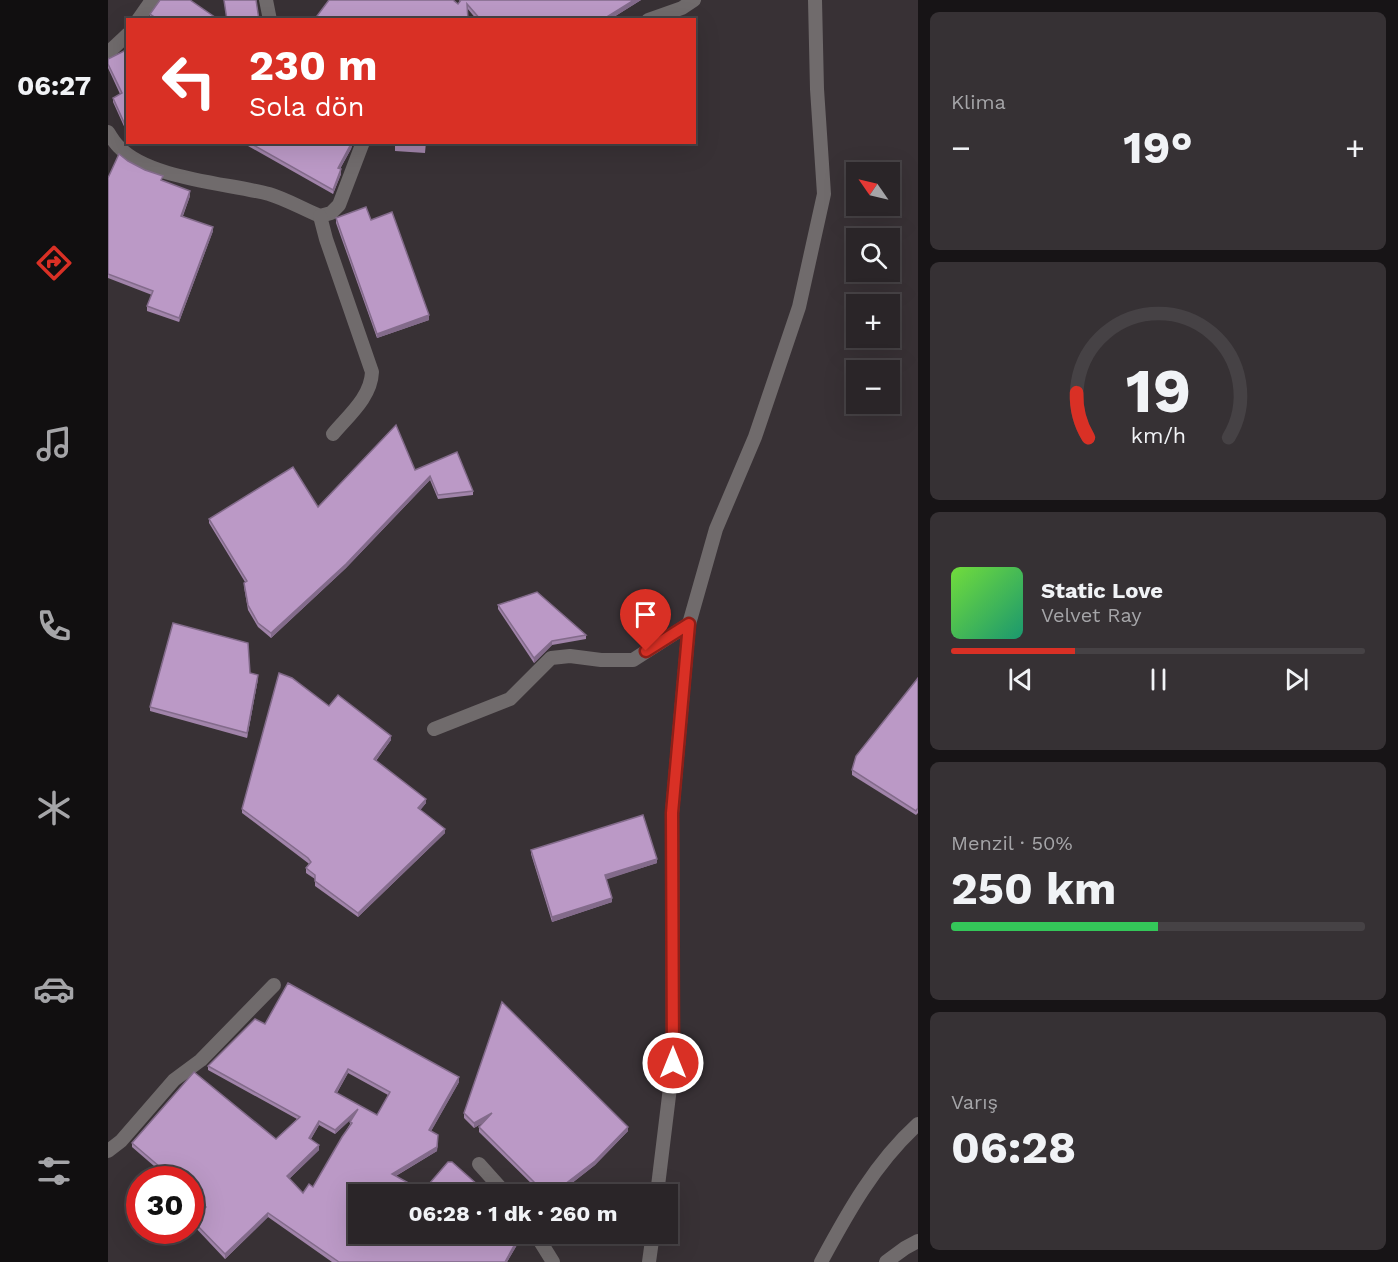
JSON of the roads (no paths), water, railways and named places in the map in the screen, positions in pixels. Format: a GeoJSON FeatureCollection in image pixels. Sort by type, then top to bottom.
{"type":"FeatureCollection","features":[{"type":"Feature","properties":{"kind":"street"},"geometry":{"type":"LineString","coordinates":[[139,18],[152,0]]}},
{"type":"Feature","properties":{"kind":"street"},"geometry":{"type":"LineString","coordinates":[[266,0],[270,18]]}},
{"type":"Feature","properties":{"kind":"street"},"geometry":{"type":"LineString","coordinates":[[654,18],[682,8],[694,0]]}},
{"type":"Feature","properties":{"kind":"street"},"geometry":{"type":"LineString","coordinates":[[658,1184],[673,1063],[672,813],[689,624],[716,529],[755,437],[800,307],[824,194],[817,88],[815,0]]}},
{"type":"Feature","properties":{"kind":"street"},"geometry":{"type":"LineString","coordinates":[[108,53],[126,36]]}},
{"type":"Feature","properties":{"kind":"street"},"geometry":{"type":"LineString","coordinates":[[108,132],[120,148],[152,167],[177,176],[272,195],[320,216],[332,213],[339,205],[362,144]]}},
{"type":"Feature","properties":{"kind":"street"},"geometry":{"type":"LineString","coordinates":[[320,216],[372,372],[371,384],[364,397],[333,434]]}},
{"type":"Feature","properties":{"kind":"street"},"geometry":{"type":"LineString","coordinates":[[434,729],[510,699],[551,658],[570,656],[601,660],[633,660],[689,624]]}},
{"type":"Feature","properties":{"kind":"street"},"geometry":{"type":"LineString","coordinates":[[108,1151],[121,1141],[174,1080],[201,1060],[274,985]]}},
{"type":"Feature","properties":{"kind":"street"},"geometry":{"type":"LineString","coordinates":[[820,1262],[867,1182],[895,1147],[918,1124]]}},
{"type":"Feature","properties":{"kind":"street"},"geometry":{"type":"LineString","coordinates":[[479,1164],[497,1184]]}},
{"type":"Feature","properties":{"kind":"street"},"geometry":{"type":"LineString","coordinates":[[886,1262],[918,1241]]}},
{"type":"Feature","properties":{"kind":"street"},"geometry":{"type":"LineString","coordinates":[[542,1244],[553,1262]]}},
{"type":"Feature","properties":{"kind":"street"},"geometry":{"type":"LineString","coordinates":[[649,1262],[651,1244]]}}]}
